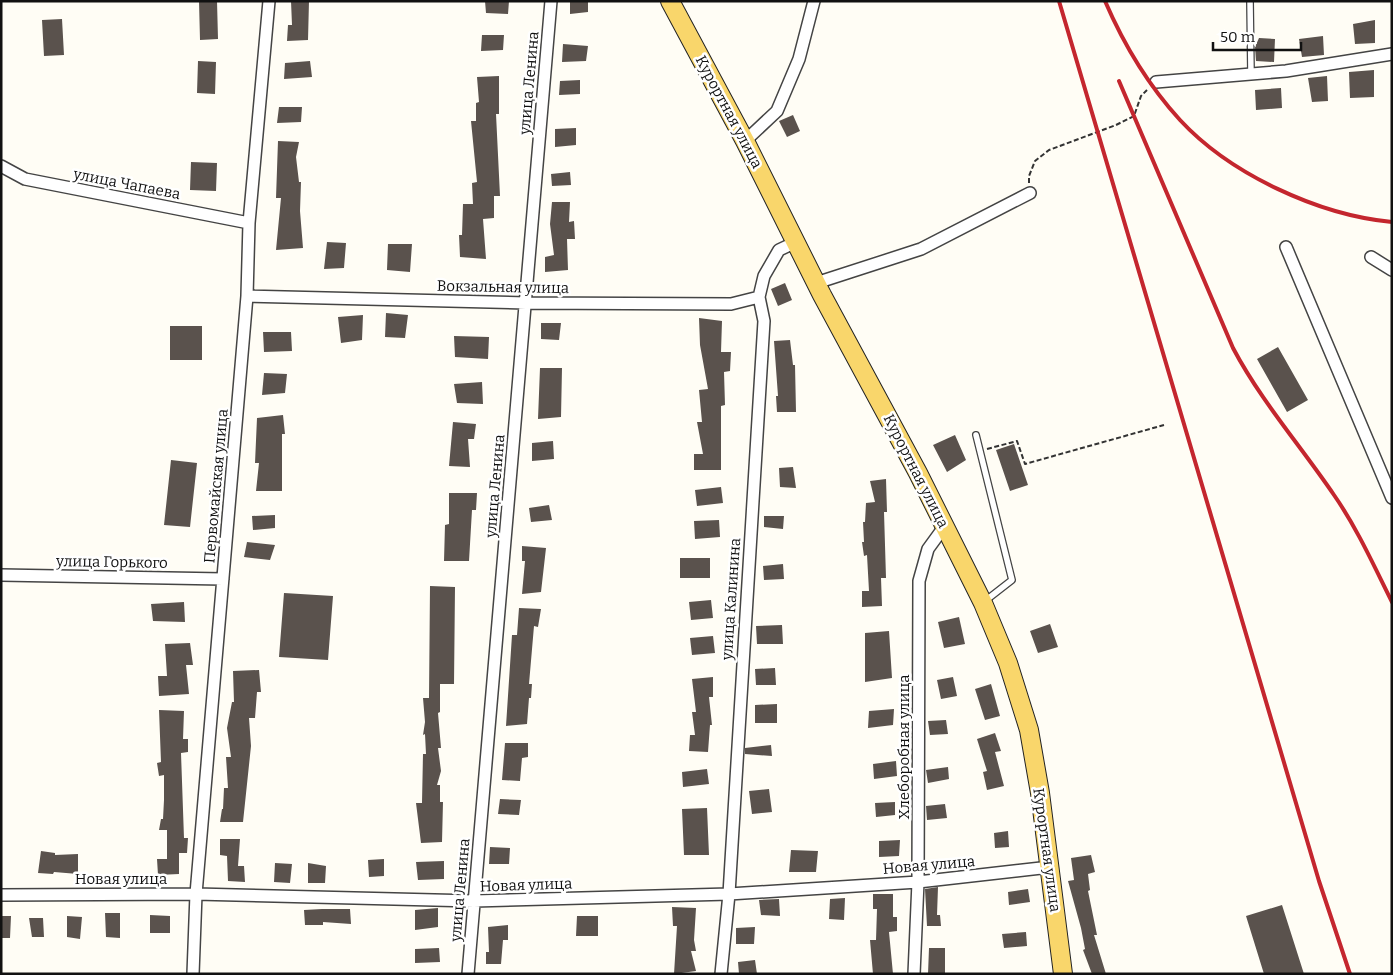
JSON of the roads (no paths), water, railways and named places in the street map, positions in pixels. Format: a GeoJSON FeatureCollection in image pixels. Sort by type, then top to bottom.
{"type":"FeatureCollection","features":[{"type":"Feature","properties":{"kind":"main road","name":"Курортная улица"},"geometry":{"type":"LineString","coordinates":[[670,1],[745,141],[816,283],[918,473],[983,603],[1008,663],[1028,730],[1050,867],[1063,974]]}},
{"type":"Feature","properties":{"kind":"street","name":"Первомайская улица"},"geometry":{"type":"LineString","coordinates":[[193,974],[196,894],[247,296],[249,223],[268,1]]}},
{"type":"Feature","properties":{"kind":"street","name":"улица Ленина"},"geometry":{"type":"LineString","coordinates":[[468,974],[551,1]]}},
{"type":"Feature","properties":{"kind":"street"},"geometry":{"type":"LineString","coordinates":[[745,141],[777,111],[799,59],[814,1]]}},
{"type":"Feature","properties":{"kind":"street"},"geometry":{"type":"LineString","coordinates":[[1156,82],[1286,71],[1392,54]]}},
{"type":"Feature","properties":{"kind":"street","name":"улица Чапаева"},"geometry":{"type":"LineString","coordinates":[[1,166],[25,179],[249,223]]}},
{"type":"Feature","properties":{"kind":"street"},"geometry":{"type":"LineString","coordinates":[[816,283],[921,249],[1030,192]]}},
{"type":"Feature","properties":{"kind":"street","name":"улица Калинина"},"geometry":{"type":"LineString","coordinates":[[722,974],[729,894],[764,321],[759,297],[764,276],[779,250],[796,242]]}},
{"type":"Feature","properties":{"kind":"street"},"geometry":{"type":"LineString","coordinates":[[1286,247],[1392,498]]}},
{"type":"Feature","properties":{"kind":"street"},"geometry":{"type":"LineString","coordinates":[[1371,257],[1392,270]]}},
{"type":"Feature","properties":{"kind":"street","name":"Вокзальная улица"},"geometry":{"type":"LineString","coordinates":[[247,296],[731,304],[759,297]]}},
{"type":"Feature","properties":{"kind":"street","name":"Хлеборобная улица"},"geometry":{"type":"LineString","coordinates":[[914,974],[918,882],[919,581],[928,549],[944,527]]}},
{"type":"Feature","properties":{"kind":"street","name":"улица Горького"},"geometry":{"type":"LineString","coordinates":[[1,575],[223,580]]}},
{"type":"Feature","properties":{"kind":"street","name":"Новая улица"},"geometry":{"type":"LineString","coordinates":[[1,895],[196,894],[474,901],[729,894],[918,882],[1050,867]]}},
{"type":"Feature","properties":{"kind":"lane"},"geometry":{"type":"LineString","coordinates":[[1250,1],[1251,74]]}},
{"type":"Feature","properties":{"kind":"lane"},"geometry":{"type":"LineString","coordinates":[[976,435],[1012,580],[983,603]]}},
{"type":"Feature","properties":{"kind":"railway"},"geometry":{"type":"LineString","coordinates":[[1059,1],[1319,881],[1350,974]]}},
{"type":"Feature","properties":{"kind":"railway"},"geometry":{"type":"LineString","coordinates":[[1105,1],[1120,33],[1147,79],[1168,107],[1200,140],[1224,158],[1277,189],[1335,211],[1392,222]]}},
{"type":"Feature","properties":{"kind":"railway"},"geometry":{"type":"LineString","coordinates":[[1119,81],[1233,348],[1268,405],[1342,508],[1365,547],[1392,602]]}}]}
